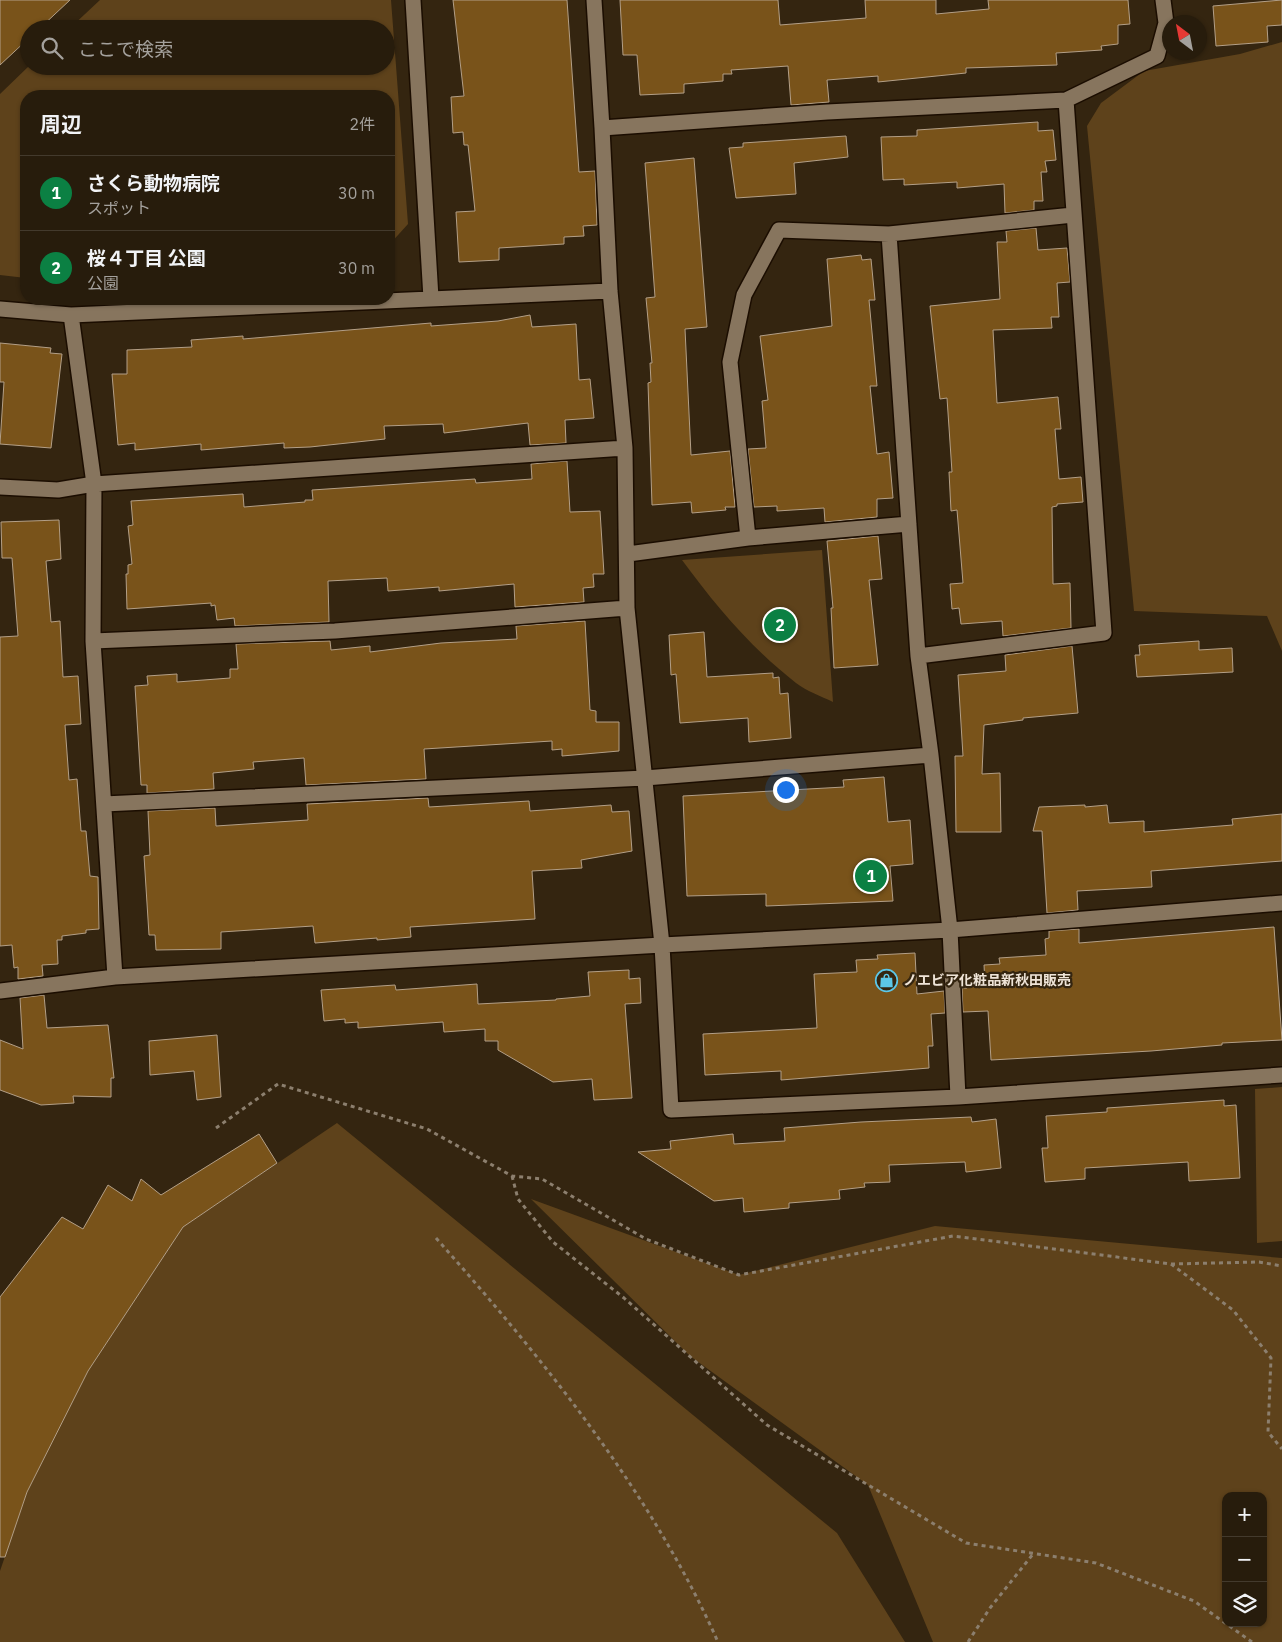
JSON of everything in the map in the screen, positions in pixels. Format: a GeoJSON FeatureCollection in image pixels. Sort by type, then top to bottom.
{"type":"FeatureCollection","features":[{"type":"Feature","properties":{"kind":"street"},"geometry":{"type":"LineString","coordinates":[[413,0],[430,298]]}},
{"type":"Feature","properties":{"kind":"street"},"geometry":{"type":"LineString","coordinates":[[594,0],[610,291],[625,448],[628,554],[627,608],[662,945],[671,1110],[958,1097],[1282,1075]]}},
{"type":"Feature","properties":{"kind":"street"},"geometry":{"type":"LineString","coordinates":[[602,128],[827,112],[1066,100],[1157,56],[1166,22],[1163,0]]}},
{"type":"Feature","properties":{"kind":"street"},"geometry":{"type":"LineString","coordinates":[[918,656],[1104,633],[1066,100]]}},
{"type":"Feature","properties":{"kind":"street"},"geometry":{"type":"LineString","coordinates":[[748,538],[730,362],[744,295],[779,230],[889,234],[1073,215]]}},
{"type":"Feature","properties":{"kind":"street"},"geometry":{"type":"LineString","coordinates":[[889,234],[918,656],[950,930],[958,1097]]}},
{"type":"Feature","properties":{"kind":"street"},"geometry":{"type":"LineString","coordinates":[[395,300],[610,291]]}},
{"type":"Feature","properties":{"kind":"street"},"geometry":{"type":"LineString","coordinates":[[0,309],[72,315],[283,305]]}},
{"type":"Feature","properties":{"kind":"street"},"geometry":{"type":"LineString","coordinates":[[72,315],[94,484],[93,641],[115,977]]}},
{"type":"Feature","properties":{"kind":"street"},"geometry":{"type":"LineString","coordinates":[[0,487],[58,490],[94,484],[625,448]]}},
{"type":"Feature","properties":{"kind":"street"},"geometry":{"type":"LineString","coordinates":[[628,554],[748,538],[909,524]]}},
{"type":"Feature","properties":{"kind":"street"},"geometry":{"type":"LineString","coordinates":[[93,641],[335,631],[627,608]]}},
{"type":"Feature","properties":{"kind":"street"},"geometry":{"type":"LineString","coordinates":[[104,804],[645,778],[931,755]]}},
{"type":"Feature","properties":{"kind":"street"},"geometry":{"type":"LineString","coordinates":[[0,991],[115,977],[950,930],[1282,903]]}},
{"type":"Feature","properties":{"kind":"path"},"geometry":{"type":"LineString","coordinates":[[216,1128],[278,1084],[428,1129],[512,1176],[542,1179],[646,1239],[739,1275],[953,1236],[1171,1264],[1259,1262],[1282,1266]]}},
{"type":"Feature","properties":{"kind":"path"},"geometry":{"type":"LineString","coordinates":[[512,1176],[518,1199],[554,1242],[624,1298],[767,1425],[966,1543],[1096,1562],[1194,1601],[1252,1642]]}},
{"type":"Feature","properties":{"kind":"path"},"geometry":{"type":"LineString","coordinates":[[436,1238],[499,1310],[587,1423],[661,1533],[718,1642]]}},
{"type":"Feature","properties":{"kind":"path"},"geometry":{"type":"LineString","coordinates":[[1171,1264],[1233,1310],[1271,1358],[1268,1432],[1282,1449]]}},
{"type":"Feature","properties":{"kind":"path"},"geometry":{"type":"LineString","coordinates":[[968,1642],[990,1608],[1033,1553]]}},
{"type":"Feature","properties":{"kind":"shaded area"},"geometry":{"type":"Polygon","coordinates":[[[100,0],[391,0],[393,20],[79,20],[100,0]]]}},
{"type":"Feature","properties":{"kind":"shaded area"},"geometry":{"type":"Polygon","coordinates":[[[1282,42],[1282,651],[1267,616],[1134,611],[1087,126],[1101,103],[1144,71],[1240,54],[1282,42]]]}},
{"type":"Feature","properties":{"kind":"shaded area"},"geometry":{"type":"Polygon","coordinates":[[[395,53],[408,224],[395,238],[395,90],[20,90],[20,277],[0,275],[0,94],[20,75],[395,75],[395,53]]]}},
{"type":"Feature","properties":{"kind":"shaded area"},"geometry":{"type":"Polygon","coordinates":[[[822,550],[833,702],[800,686],[749,641],[707,593],[682,560],[822,550]]]}},
{"type":"Feature","properties":{"kind":"shaded area"},"geometry":{"type":"Polygon","coordinates":[[[1282,1087],[1282,1241],[1257,1243],[1255,1089],[1282,1087]]]}},
{"type":"Feature","properties":{"kind":"shaded area"},"geometry":{"type":"Polygon","coordinates":[[[337,1123],[837,1533],[905,1642],[0,1642],[0,1571],[27,1492],[88,1371],[183,1227],[337,1123]]]}},
{"type":"Feature","properties":{"kind":"shaded area"},"geometry":{"type":"Polygon","coordinates":[[[531,1199],[739,1275],[935,1226],[1282,1258],[1282,1642],[933,1642],[868,1485],[690,1356],[531,1199]]]}},
{"type":"Feature","properties":{"kind":"building"},"geometry":{"type":"Polygon","coordinates":[[[0,0],[70,0],[49,20],[20,20],[20,46],[0,65],[0,0]]]}},
{"type":"Feature","properties":{"kind":"building"},"geometry":{"type":"Polygon","coordinates":[[[453,0],[567,0],[579,172],[595,171],[597,225],[583,226],[584,236],[564,237],[564,244],[499,248],[499,260],[459,262],[456,212],[475,211],[468,145],[464,145],[463,132],[453,133],[451,97],[464,96],[453,0]]]}},
{"type":"Feature","properties":{"kind":"building"},"geometry":{"type":"Polygon","coordinates":[[[620,0],[778,0],[780,25],[866,18],[865,0],[936,0],[936,14],[989,9],[988,0],[1128,0],[1130,24],[1118,25],[1118,44],[1101,46],[1102,50],[1056,53],[1057,65],[966,68],[966,73],[878,82],[878,76],[827,80],[829,102],[791,105],[788,66],[731,70],[732,74],[723,74],[723,81],[684,84],[684,93],[640,95],[637,55],[623,55],[620,0]]]}},
{"type":"Feature","properties":{"kind":"building"},"geometry":{"type":"Polygon","coordinates":[[[1282,0],[1282,25],[1267,26],[1268,42],[1216,46],[1213,6],[1282,0]]]}},
{"type":"Feature","properties":{"kind":"building"},"geometry":{"type":"Polygon","coordinates":[[[1038,122],[1038,131],[1053,130],[1056,160],[1045,161],[1047,172],[1041,172],[1043,201],[1034,201],[1034,210],[1005,213],[1004,184],[957,188],[957,182],[904,185],[904,179],[883,180],[881,137],[917,136],[917,130],[1038,122]]]}},
{"type":"Feature","properties":{"kind":"building"},"geometry":{"type":"Polygon","coordinates":[[[846,136],[848,157],[794,163],[796,194],[736,198],[729,148],[743,147],[743,143],[846,136]]]}},
{"type":"Feature","properties":{"kind":"building"},"geometry":{"type":"Polygon","coordinates":[[[694,158],[707,327],[685,329],[691,455],[730,451],[735,507],[725,507],[726,510],[692,513],[691,502],[652,505],[648,383],[651,382],[650,363],[652,363],[646,298],[655,297],[645,163],[694,158]]]}},
{"type":"Feature","properties":{"kind":"building"},"geometry":{"type":"Polygon","coordinates":[[[1036,228],[1038,250],[1067,248],[1070,282],[1057,283],[1059,317],[1051,317],[1052,328],[993,330],[997,403],[1058,397],[1061,429],[1055,429],[1059,479],[1081,477],[1083,502],[1057,504],[1057,506],[1052,507],[1053,584],[1070,583],[1071,628],[1003,636],[1002,621],[961,624],[959,608],[952,609],[950,584],[963,583],[957,510],[951,511],[949,472],[952,472],[947,398],[940,399],[930,306],[1000,299],[997,242],[1007,242],[1006,231],[1036,228]]]}},
{"type":"Feature","properties":{"kind":"building"},"geometry":{"type":"Polygon","coordinates":[[[861,255],[862,260],[871,259],[875,300],[869,300],[877,386],[870,386],[877,454],[889,452],[893,498],[877,499],[877,517],[825,522],[824,508],[777,511],[777,506],[754,507],[748,449],[766,448],[762,401],[768,400],[760,336],[832,326],[827,259],[861,255]]]}},
{"type":"Feature","properties":{"kind":"building"},"geometry":{"type":"Polygon","coordinates":[[[530,315],[532,327],[576,324],[579,380],[590,379],[594,418],[565,420],[566,443],[530,445],[528,423],[444,433],[443,424],[384,426],[385,439],[310,447],[284,448],[284,443],[201,450],[201,444],[135,450],[135,443],[118,445],[112,374],[127,374],[127,350],[192,347],[191,340],[243,336],[243,339],[431,323],[431,326],[498,321],[530,315]]]}},
{"type":"Feature","properties":{"kind":"building"},"geometry":{"type":"Polygon","coordinates":[[[0,343],[51,348],[50,353],[62,354],[51,448],[0,444],[4,382],[0,382],[0,343]]]}},
{"type":"Feature","properties":{"kind":"building"},"geometry":{"type":"Polygon","coordinates":[[[567,461],[570,512],[600,511],[604,574],[593,574],[594,587],[583,588],[584,602],[515,607],[514,584],[439,591],[439,587],[388,591],[387,578],[328,581],[329,622],[235,626],[234,618],[217,620],[215,605],[211,606],[211,603],[127,609],[126,574],[128,574],[128,565],[132,564],[128,526],[133,525],[131,501],[243,494],[244,507],[305,502],[305,500],[313,500],[312,490],[475,479],[476,483],[532,479],[531,464],[567,461]]]}},
{"type":"Feature","properties":{"kind":"building"},"geometry":{"type":"Polygon","coordinates":[[[59,520],[61,559],[46,561],[51,622],[60,621],[63,677],[78,676],[81,724],[65,725],[69,780],[77,779],[81,831],[86,831],[90,876],[98,877],[99,929],[86,930],[86,933],[62,936],[62,940],[57,940],[58,964],[42,965],[43,976],[18,979],[18,967],[14,968],[12,945],[0,946],[0,637],[18,636],[12,558],[2,558],[1,522],[59,520]]]}},
{"type":"Feature","properties":{"kind":"building"},"geometry":{"type":"Polygon","coordinates":[[[878,536],[882,579],[869,580],[878,665],[834,668],[831,608],[833,608],[827,541],[878,536]]]}},
{"type":"Feature","properties":{"kind":"building"},"geometry":{"type":"Polygon","coordinates":[[[585,621],[590,710],[596,711],[596,722],[619,722],[619,751],[562,756],[562,749],[552,750],[552,741],[424,749],[426,779],[306,785],[304,758],[253,762],[254,769],[213,773],[214,789],[147,793],[147,785],[141,785],[135,686],[148,685],[147,676],[177,674],[177,682],[230,678],[230,669],[238,669],[236,644],[330,641],[331,650],[370,646],[370,652],[441,643],[517,639],[516,626],[585,621]]]}},
{"type":"Feature","properties":{"kind":"building"},"geometry":{"type":"Polygon","coordinates":[[[704,632],[707,677],[773,673],[773,678],[779,677],[780,694],[788,693],[791,738],[749,742],[748,718],[680,723],[676,674],[671,675],[669,635],[704,632]]]}},
{"type":"Feature","properties":{"kind":"building"},"geometry":{"type":"Polygon","coordinates":[[[1199,641],[1199,650],[1232,648],[1233,672],[1137,677],[1135,655],[1140,655],[1139,645],[1199,641]]]}},
{"type":"Feature","properties":{"kind":"building"},"geometry":{"type":"Polygon","coordinates":[[[1072,646],[1078,713],[1023,718],[1023,720],[984,725],[982,774],[1000,773],[1001,832],[956,832],[955,756],[963,756],[958,675],[1006,671],[1005,655],[1072,646]]]}},
{"type":"Feature","properties":{"kind":"building"},"geometry":{"type":"Polygon","coordinates":[[[884,777],[888,822],[910,820],[913,864],[890,866],[893,901],[766,906],[766,894],[687,896],[683,796],[844,787],[843,780],[884,777]]]}},
{"type":"Feature","properties":{"kind":"building"},"geometry":{"type":"Polygon","coordinates":[[[428,798],[429,807],[529,801],[530,811],[611,805],[612,812],[629,811],[632,851],[581,860],[582,868],[532,871],[535,919],[410,927],[411,937],[315,943],[313,926],[221,932],[221,949],[156,950],[155,935],[149,935],[144,856],[150,855],[148,811],[215,808],[216,826],[308,820],[307,804],[428,798]]]}},
{"type":"Feature","properties":{"kind":"building"},"geometry":{"type":"Polygon","coordinates":[[[1085,805],[1085,807],[1107,805],[1109,823],[1144,821],[1144,832],[1233,825],[1232,819],[1282,814],[1282,861],[1151,871],[1152,887],[1077,891],[1078,910],[1047,913],[1042,831],[1033,831],[1039,807],[1085,805]]]}},
{"type":"Feature","properties":{"kind":"building"},"geometry":{"type":"Polygon","coordinates":[[[1274,927],[1282,1040],[1222,1043],[1222,1045],[1151,1051],[991,1060],[988,1011],[963,1012],[962,988],[967,988],[967,985],[985,984],[984,965],[1000,964],[999,958],[1046,955],[1045,939],[1049,938],[1049,931],[1079,929],[1079,943],[1274,927]]]}},
{"type":"Feature","properties":{"kind":"building"},"geometry":{"type":"Polygon","coordinates":[[[915,953],[917,994],[944,991],[945,1013],[931,1014],[933,1046],[928,1046],[929,1068],[781,1080],[781,1071],[705,1075],[703,1034],[817,1028],[814,974],[857,972],[856,960],[878,959],[877,955],[915,953]]]}},
{"type":"Feature","properties":{"kind":"building"},"geometry":{"type":"Polygon","coordinates":[[[629,970],[629,979],[640,978],[641,1003],[625,1004],[632,1098],[594,1100],[592,1079],[553,1082],[498,1050],[498,1041],[485,1041],[485,1029],[444,1032],[443,1022],[358,1028],[358,1022],[345,1023],[345,1019],[324,1021],[321,990],[395,985],[396,990],[477,984],[478,1004],[556,1000],[590,996],[588,972],[629,970]]]}},
{"type":"Feature","properties":{"kind":"building"},"geometry":{"type":"Polygon","coordinates":[[[44,995],[47,1028],[108,1025],[114,1078],[111,1078],[111,1097],[73,1096],[74,1103],[41,1105],[0,1090],[0,1040],[23,1049],[20,998],[44,995]]]}},
{"type":"Feature","properties":{"kind":"building"},"geometry":{"type":"Polygon","coordinates":[[[217,1035],[221,1097],[197,1100],[194,1071],[150,1075],[149,1041],[217,1035]]]}},
{"type":"Feature","properties":{"kind":"building"},"geometry":{"type":"Polygon","coordinates":[[[1224,1100],[1224,1106],[1236,1105],[1240,1178],[1189,1181],[1188,1162],[1085,1168],[1085,1179],[1045,1182],[1042,1148],[1048,1148],[1046,1116],[1107,1112],[1107,1108],[1224,1100]]]}},
{"type":"Feature","properties":{"kind":"building"},"geometry":{"type":"Polygon","coordinates":[[[971,1117],[972,1122],[996,1119],[1001,1168],[966,1172],[965,1162],[889,1165],[890,1182],[864,1183],[865,1187],[839,1190],[840,1199],[789,1203],[789,1208],[744,1212],[743,1198],[714,1201],[638,1152],[671,1149],[670,1141],[733,1134],[734,1144],[785,1141],[784,1128],[971,1117]]]}},
{"type":"Feature","properties":{"kind":"building"},"geometry":{"type":"Polygon","coordinates":[[[259,1134],[277,1163],[183,1227],[88,1371],[27,1492],[5,1557],[0,1557],[0,1297],[62,1217],[83,1229],[108,1185],[132,1201],[141,1179],[161,1195],[259,1134]]]}},
{"type":"Feature","properties":{"kind":"place","name":"桜４丁目 公園"},"geometry":{"type":"Point","coordinates":[780,625]}},
{"type":"Feature","properties":{"kind":"place","name":"さくら動物病院"},"geometry":{"type":"Point","coordinates":[871,876]}},
{"type":"Feature","properties":{"kind":"place","name":"ノエビア化粧品新秋田販売"},"geometry":{"type":"Point","coordinates":[887,980]}}]}
